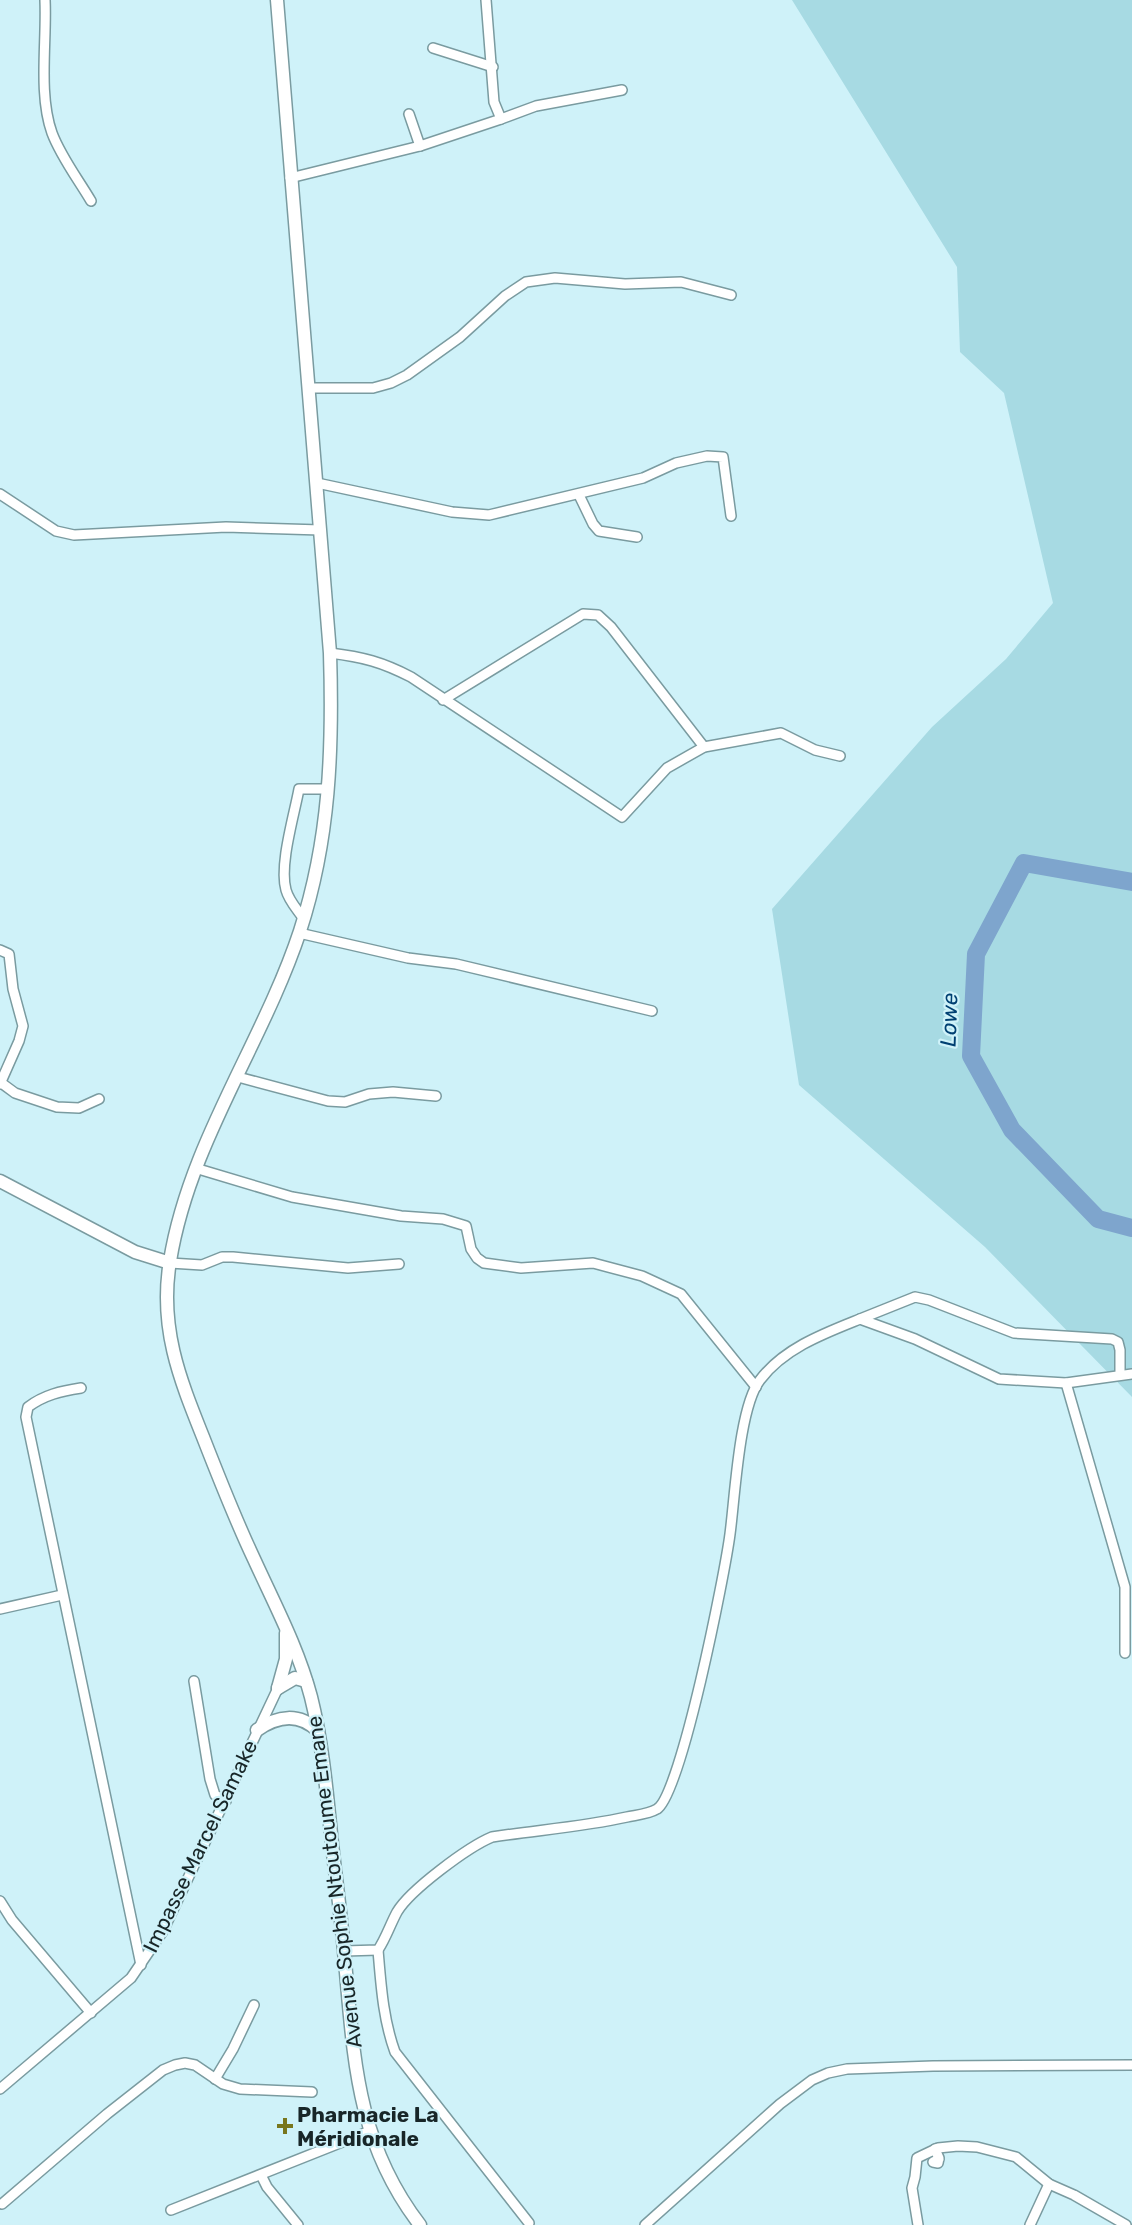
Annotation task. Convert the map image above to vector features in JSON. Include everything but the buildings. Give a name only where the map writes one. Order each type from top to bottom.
[{"type":"street","points":[[45,0],[46,108],[52,133],[92,201]]},
{"type":"street","name":"Avenue Sophie Ntoutoume Emane","points":[[277,0],[330,652],[332,728],[328,789],[318,862],[299,933],[238,1077],[195,1168],[170,1263],[168,1332],[181,1384],[233,1511],[285,1624],[306,1681],[318,1731],[357,2075],[376,2151],[396,2190],[420,2225]]},
{"type":"street","points":[[486,0],[494,102],[501,119]]},
{"type":"street","points":[[433,48],[493,67]]},
{"type":"street","points":[[290,178],[420,146],[536,106],[622,90]]},
{"type":"street","points":[[410,114],[420,146]]},
{"type":"street","points":[[309,388],[373,387],[392,383],[460,337],[505,296],[526,282],[555,278],[624,284],[681,282],[731,295]]},
{"type":"street","points":[[317,483],[452,512],[489,515],[643,478],[676,462],[707,456],[723,458],[731,516]]},
{"type":"street","points":[[0,494],[56,531],[74,535],[226,528],[321,530]]},
{"type":"street","points":[[579,495],[593,524],[599,531],[637,537]]},
{"type":"street","points":[[443,700],[583,615],[598,615],[611,627],[704,747]]},
{"type":"street","points":[[330,652],[385,663],[411,677],[622,817],[667,768],[704,747],[781,734],[815,750],[840,756]]},
{"type":"street","points":[[303,918],[289,897],[285,880],[293,817],[299,789],[328,789]]},
{"type":"street","points":[[299,933],[408,958],[456,964],[652,1011]]},
{"type":"street","points":[[0,950],[9,954],[13,989],[23,1026],[19,1041],[0,1083],[15,1093],[57,1107],[79,1108],[99,1099]]},
{"type":"street","points":[[238,1077],[328,1101],[345,1102],[369,1094],[393,1092],[436,1095]]},
{"type":"street","points":[[195,1168],[292,1197],[401,1216],[443,1219],[466,1226],[471,1249],[477,1258],[490,1265],[521,1268],[593,1263],[642,1276],[681,1294],[756,1387]]},
{"type":"street","points":[[0,1181],[135,1252],[170,1263],[202,1265],[222,1257],[233,1257],[348,1268],[399,1264]]},
{"type":"street","points":[[529,2223],[395,2052],[384,2014],[378,1950],[397,1913],[422,1886],[479,1842],[492,1837],[618,1819],[656,1810],[664,1804],[674,1783],[705,1662],[729,1539],[744,1428],[751,1395],[756,1387],[768,1372],[798,1348],[822,1334],[915,1297],[1014,1333],[1112,1339],[1118,1342],[1120,1350],[1120,1375]]},
{"type":"street","points":[[860,1319],[915,1339],[999,1379],[1066,1383],[1132,1374]]},
{"type":"street","points":[[1066,1383],[1125,1587],[1125,1653]]},
{"type":"street","points":[[81,1388],[65,1390],[38,1399],[28,1407],[26,1417],[141,1965]]},
{"type":"street","points":[[0,1609],[62,1595]]},
{"type":"street","points":[[278,1688],[286,1651],[285,1624]]},
{"type":"street","points":[[278,1688],[295,1678],[306,1681]]},
{"type":"street","points":[[194,1681],[210,1779],[215,1795],[226,1801]]},
{"type":"street","name":"Impasse Marcel Samake","points":[[4,2086],[91,2013],[141,1965],[163,1931],[278,1688]]},
{"type":"street","points":[[257,1730],[268,1723],[286,1717],[304,1721],[318,1731]]},
{"type":"street","points":[[0,1900],[12,1920],[91,2013]]},
{"type":"street","points":[[344,1951],[378,1950]]},
{"type":"street","points":[[215,2079],[230,2055],[254,2005]]},
{"type":"street","points":[[2,2204],[92,2126],[164,2070],[175,2065],[191,2064],[204,2070],[223,2084],[240,2089],[312,2092]]},
{"type":"street","points":[[645,2225],[780,2103],[813,2080],[828,2073],[847,2069],[933,2066],[1132,2065]]},
{"type":"street","points":[[0,2074],[4,2086]]},
{"type":"street","points":[[171,2210],[370,2131]]},
{"type":"street","points":[[918,2225],[912,2187],[917,2158],[935,2149],[965,2146],[1016,2157],[1049,2184],[1074,2194],[1126,2225]]},
{"type":"street","points":[[261,2175],[267,2187],[298,2225]]},
{"type":"street","points":[[1030,2225],[1049,2184]]},
{"type":"shaded area","points":[[792,0],[1132,0],[1132,1397],[985,1247],[799,1085],[772,909],[932,727],[1006,659],[1053,603],[1004,393],[960,352],[957,267]]},
{"type":"waterway","name":"Lowe","points":[[1132,882],[1024,863],[976,954],[971,1056],[1012,1130],[1098,1219],[1132,1228]]},
{"type":"place","name":"Pharmacie La Méridionale","points":[[285,2126]]}]
